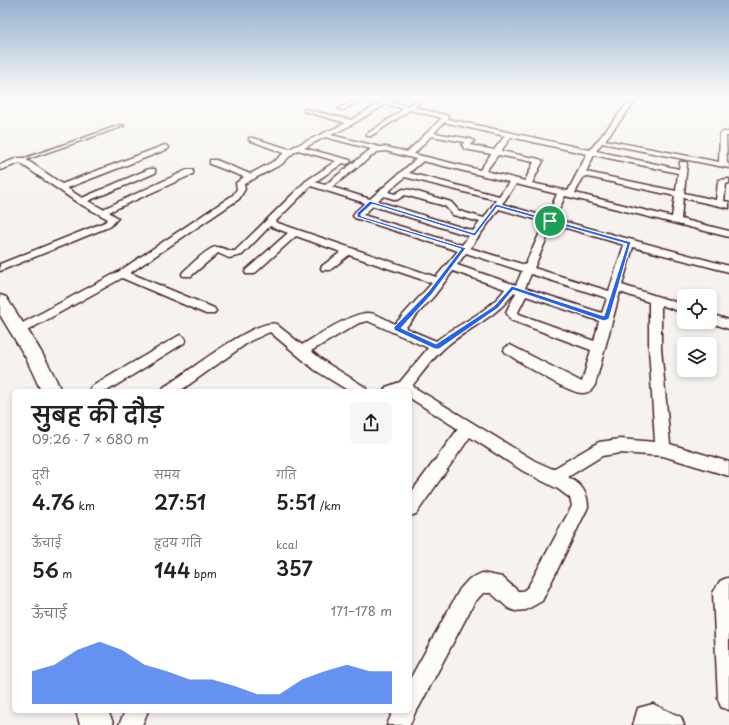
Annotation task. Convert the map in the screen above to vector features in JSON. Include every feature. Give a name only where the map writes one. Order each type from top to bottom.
[{"type":"main road","points":[[0,303],[34,353],[47,378],[50,389]]},
{"type":"main road","points":[[93,713],[97,725]]},
{"type":"street","points":[[19,330],[122,274],[236,198],[241,189],[240,183],[279,162],[293,150],[331,132]]},
{"type":"street","points":[[409,154],[432,132]]},
{"type":"street","points":[[495,132],[682,172]]},
{"type":"street","points":[[598,348],[515,317],[512,312],[518,289],[550,221],[566,194],[581,173],[591,153],[608,132]]},
{"type":"street","points":[[430,134],[469,140],[470,141],[466,145],[468,146],[539,162],[527,184]]},
{"type":"street","points":[[601,141],[726,166],[723,134],[729,134]]},
{"type":"street","points":[[324,135],[378,149]]},
{"type":"street","points":[[482,172],[509,135]]},
{"type":"street","points":[[550,136],[558,140],[553,144]]},
{"type":"street","points":[[251,139],[355,165]]},
{"type":"street","points":[[62,187],[165,147]]},
{"type":"street","points":[[326,188],[374,150],[386,148],[729,234]]},
{"type":"street","points":[[423,157],[371,202],[358,214],[358,216],[528,268],[614,291],[656,299],[677,306]]},
{"type":"street","points":[[676,221],[684,157]]},
{"type":"street","points":[[0,168],[21,160],[81,201],[113,218],[112,221],[0,268]]},
{"type":"street","points":[[187,274],[215,250],[221,250],[229,255],[234,255],[270,223],[309,183],[341,161]]},
{"type":"street","points":[[214,162],[250,177]]},
{"type":"street","points":[[81,201],[152,171]]},
{"type":"street","points":[[103,212],[190,172]]},
{"type":"street","points":[[581,173],[729,205]]},
{"type":"street","points":[[404,174],[498,202],[550,221],[729,269]]},
{"type":"street","points":[[397,328],[439,282],[486,221],[514,181]]},
{"type":"street","points":[[720,203],[722,182],[729,181]]},
{"type":"street","points":[[309,183],[475,235]]},
{"type":"street","points":[[382,193],[397,197],[403,192],[408,192],[448,204],[456,213],[486,221]]},
{"type":"street","points":[[270,223],[439,282]]},
{"type":"street","points":[[250,272],[295,232]]},
{"type":"street","points":[[510,350],[579,388],[584,388],[588,385],[629,243]]},
{"type":"street","points":[[326,268],[348,251]]},
{"type":"street","points":[[450,266],[606,319]]},
{"type":"street","points":[[122,274],[210,311]]},
{"type":"street","points":[[397,389],[437,347],[496,307],[507,295],[518,289]]},
{"type":"street","points":[[656,299],[655,348],[663,449]]},
{"type":"street","points":[[301,351],[362,317],[369,317],[397,328],[437,347]]},
{"type":"street","points":[[717,321],[729,325]]},
{"type":"street","points":[[172,389],[240,341],[261,329],[272,327],[320,366],[357,389]]},
{"type":"street","points":[[99,389],[180,340]]},
{"type":"street","points":[[412,397],[468,428],[529,466],[578,492],[580,499],[580,506],[535,594],[526,600],[515,601],[495,584],[482,582],[476,586],[467,596],[412,697]]},
{"type":"street","points":[[412,505],[468,428]]},
{"type":"street","points":[[554,478],[599,449],[620,446],[663,449],[729,469]]},
{"type":"street","points":[[729,588],[727,588],[724,593],[729,699]]},
{"type":"street","points":[[130,725],[136,713]]},
{"type":"street","points":[[398,725],[404,713]]},
{"type":"street","points":[[644,725],[646,716],[653,715],[673,725]]},
{"type":"lane","points":[[21,160],[105,132]]},
{"type":"route","points":[[371,202],[475,235],[496,205],[550,221],[629,243],[606,319],[512,287],[496,307],[437,347],[397,328],[430,293],[464,248],[362,218],[358,216],[358,214],[371,202]]}]
